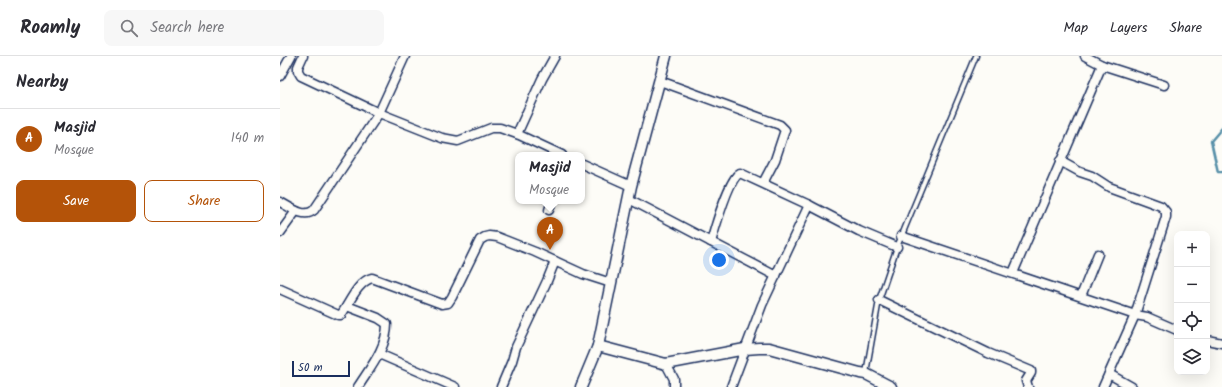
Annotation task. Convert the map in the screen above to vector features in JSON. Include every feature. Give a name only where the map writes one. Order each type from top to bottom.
[{"type":"street","points":[[280,76],[291,56]]},
{"type":"street","points":[[303,56],[298,67],[298,71],[301,76],[379,113],[442,138],[458,141],[495,127],[517,134],[556,152]]},
{"type":"street","points":[[280,202],[305,214],[311,213],[314,210],[379,113],[405,56]]},
{"type":"street","points":[[517,134],[542,78],[555,56]]},
{"type":"street","points":[[581,387],[598,346],[631,186],[666,56]]},
{"type":"street","points":[[1085,56],[1102,65],[1164,85]]},
{"type":"street","points":[[1013,273],[1102,65]]},
{"type":"street","points":[[660,82],[780,125],[784,130],[784,133],[775,160],[763,183]]},
{"type":"street","points":[[1060,161],[1080,172],[1092,176],[1110,187],[1161,206],[1166,212],[1166,217],[1135,315],[1103,387]]},
{"type":"street","points":[[585,165],[631,186]]},
{"type":"street","points":[[711,242],[720,212],[736,175],[740,173],[809,205],[859,232],[898,247]]},
{"type":"street","points":[[629,199],[776,276]]},
{"type":"street","points":[[549,210],[551,204]]},
{"type":"street","points":[[731,387],[762,305],[809,205]]},
{"type":"street","points":[[280,233],[296,211]]},
{"type":"street","points":[[280,289],[338,315],[341,315],[361,284],[372,278],[432,301],[442,304],[448,303],[452,298],[480,240],[489,236],[497,237],[583,274],[611,283]]},
{"type":"street","points":[[902,236],[1135,315],[1147,317],[1174,329]]},
{"type":"street","points":[[1081,296],[1098,254]]},
{"type":"street","points":[[501,387],[516,347],[555,261]]},
{"type":"street","points":[[879,300],[988,353],[1030,371],[1031,373],[1026,381],[1028,387]]},
{"type":"street","points":[[347,306],[378,318],[387,324],[385,340],[379,354],[358,387]]},
{"type":"street","points":[[1210,341],[1222,343]]},
{"type":"street","points":[[598,346],[666,364],[744,350],[769,348],[866,374],[891,387]]},
{"type":"street","points":[[379,354],[455,387]]},
{"type":"street","points":[[666,364],[674,379],[674,387]]},
{"type":"street","points":[[1109,374],[1132,387]]},
{"type":"lane","points":[[866,374],[879,300],[902,236],[976,56]]},
{"type":"waterway","points":[[1222,128],[1211,141],[1218,172],[1222,172]]},
{"type":"place","name":"Masjid","points":[[550,250]]}]
